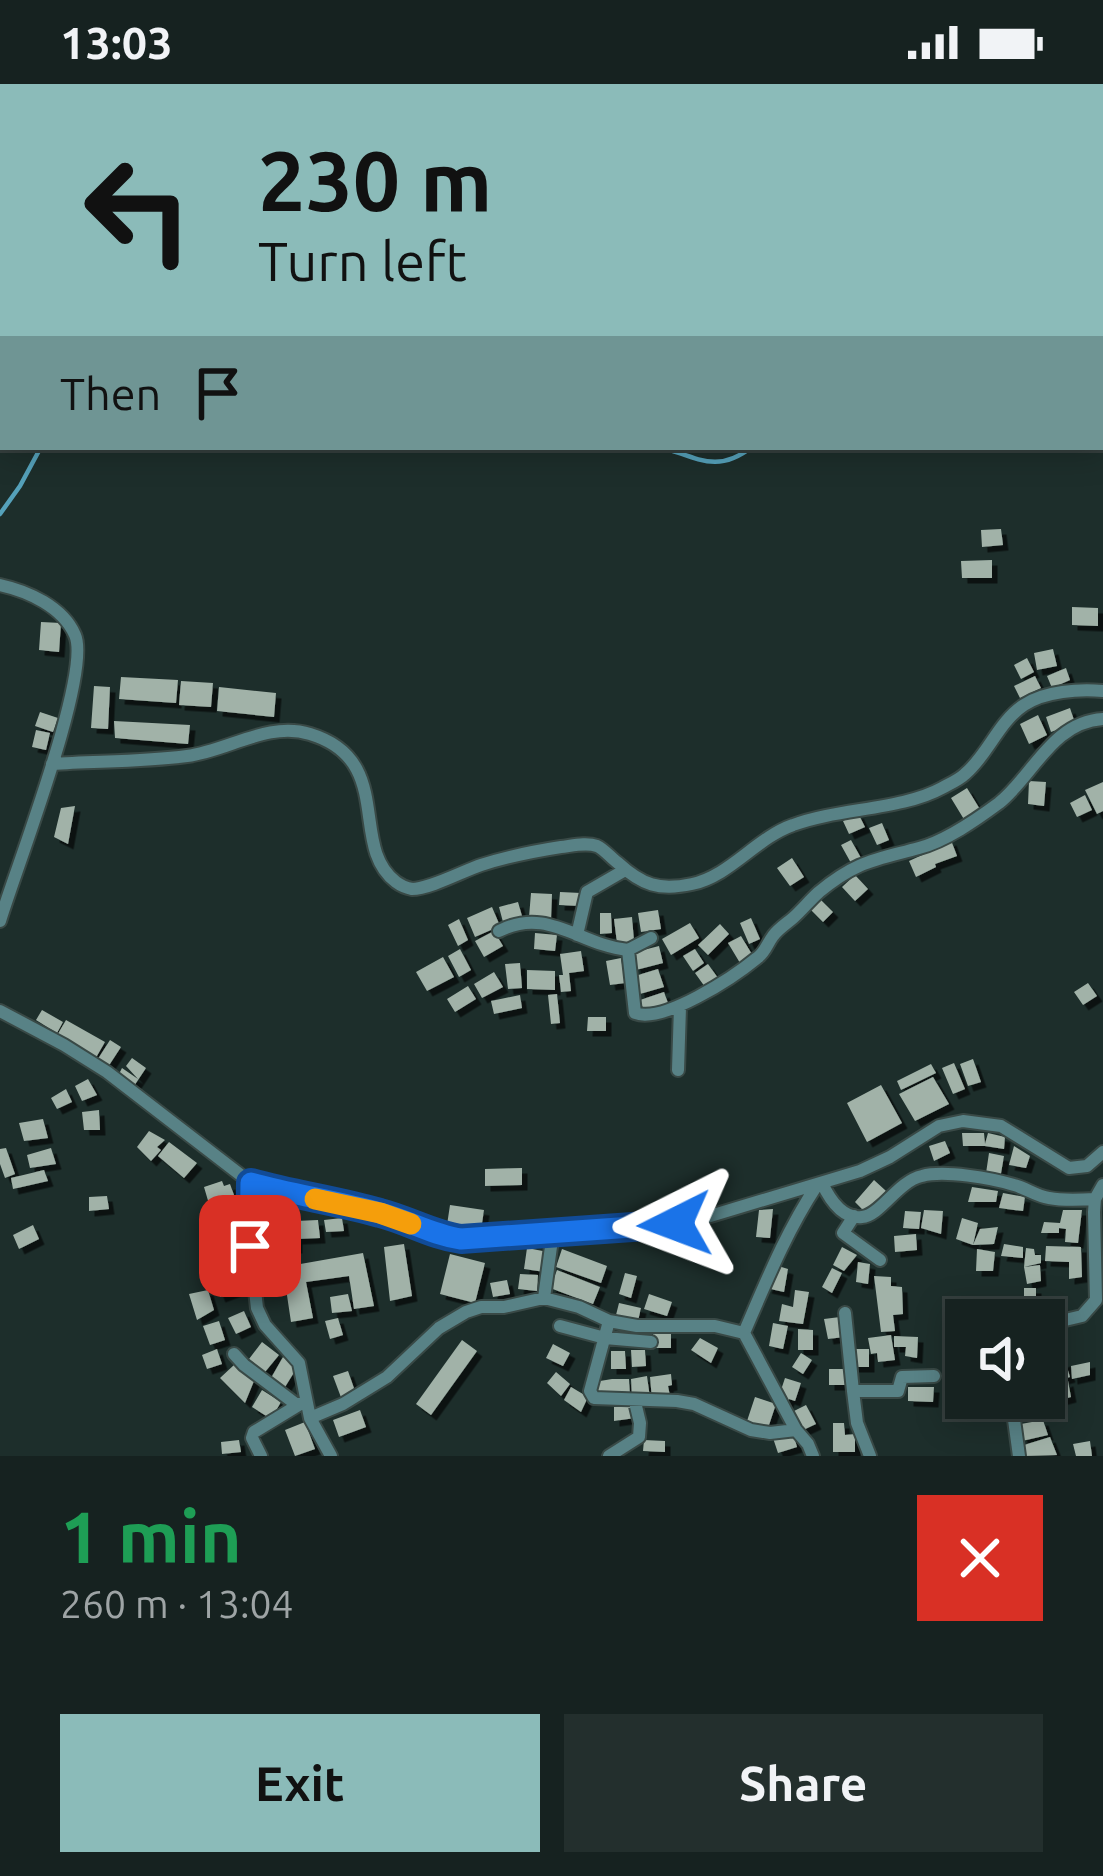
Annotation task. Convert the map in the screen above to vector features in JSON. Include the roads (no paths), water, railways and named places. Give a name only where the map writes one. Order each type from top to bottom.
[{"type":"street","points":[[0,585],[37,599],[62,616],[78,644],[76,678],[52,764],[0,921]]},
{"type":"street","points":[[52,764],[189,756],[291,729],[332,743],[352,761],[362,779],[377,854],[390,876],[404,886],[418,888],[486,863],[580,845],[599,847],[638,881],[673,886],[704,880],[793,825],[936,792],[965,774],[1007,721],[1028,703],[1084,690],[1103,691]]},
{"type":"street","points":[[628,950],[635,1013],[643,1017],[680,1007],[761,956],[774,934],[852,868],[930,844],[975,820],[1002,800],[1056,740],[1082,724],[1103,719]]},
{"type":"street","points":[[577,935],[587,892],[625,871]]},
{"type":"street","points":[[499,931],[528,921],[541,922],[607,948],[628,950],[650,938]]},
{"type":"street","points":[[679,1070],[680,1007]]},
{"type":"street","points":[[0,1011],[107,1072],[251,1183],[380,1213],[446,1237],[687,1223],[860,1171],[939,1126],[963,1120],[1000,1126],[1069,1168],[1087,1166],[1103,1152]]},
{"type":"street","points":[[820,1184],[832,1202],[854,1216],[868,1216],[903,1184],[923,1175],[1001,1182],[1046,1198],[1095,1199]]},
{"type":"street","points":[[251,1183],[250,1246],[257,1308],[265,1325],[299,1363],[304,1378],[301,1403]]},
{"type":"street","points":[[744,1334],[775,1257],[796,1216],[820,1184]]},
{"type":"street","points":[[1065,1320],[1082,1316],[1100,1300],[1095,1199],[1103,1185]]},
{"type":"street","points":[[854,1216],[843,1233],[880,1260]]},
{"type":"street","points":[[544,1298],[553,1232]]},
{"type":"street","points":[[310,1418],[376,1385],[439,1328],[466,1312],[544,1298],[638,1327],[715,1326],[744,1334],[813,1456]]},
{"type":"street","points":[[845,1313],[857,1423],[869,1456]]},
{"type":"street","points":[[610,1321],[591,1396],[595,1399],[677,1401],[751,1430],[796,1430]]},
{"type":"street","points":[[560,1326],[605,1338],[651,1342]]},
{"type":"street","points":[[234,1354],[301,1403],[331,1456]]},
{"type":"street","points":[[853,1391],[897,1391],[901,1377],[934,1376]]},
{"type":"street","points":[[609,1456],[639,1437],[635,1402]]},
{"type":"street","points":[[261,1456],[254,1432],[301,1403]]},
{"type":"street","points":[[1015,1419],[1019,1456]]},
{"type":"waterway","points":[[0,514],[39,450]]},
{"type":"waterway","points":[[670,450],[718,462],[748,450]]}]
